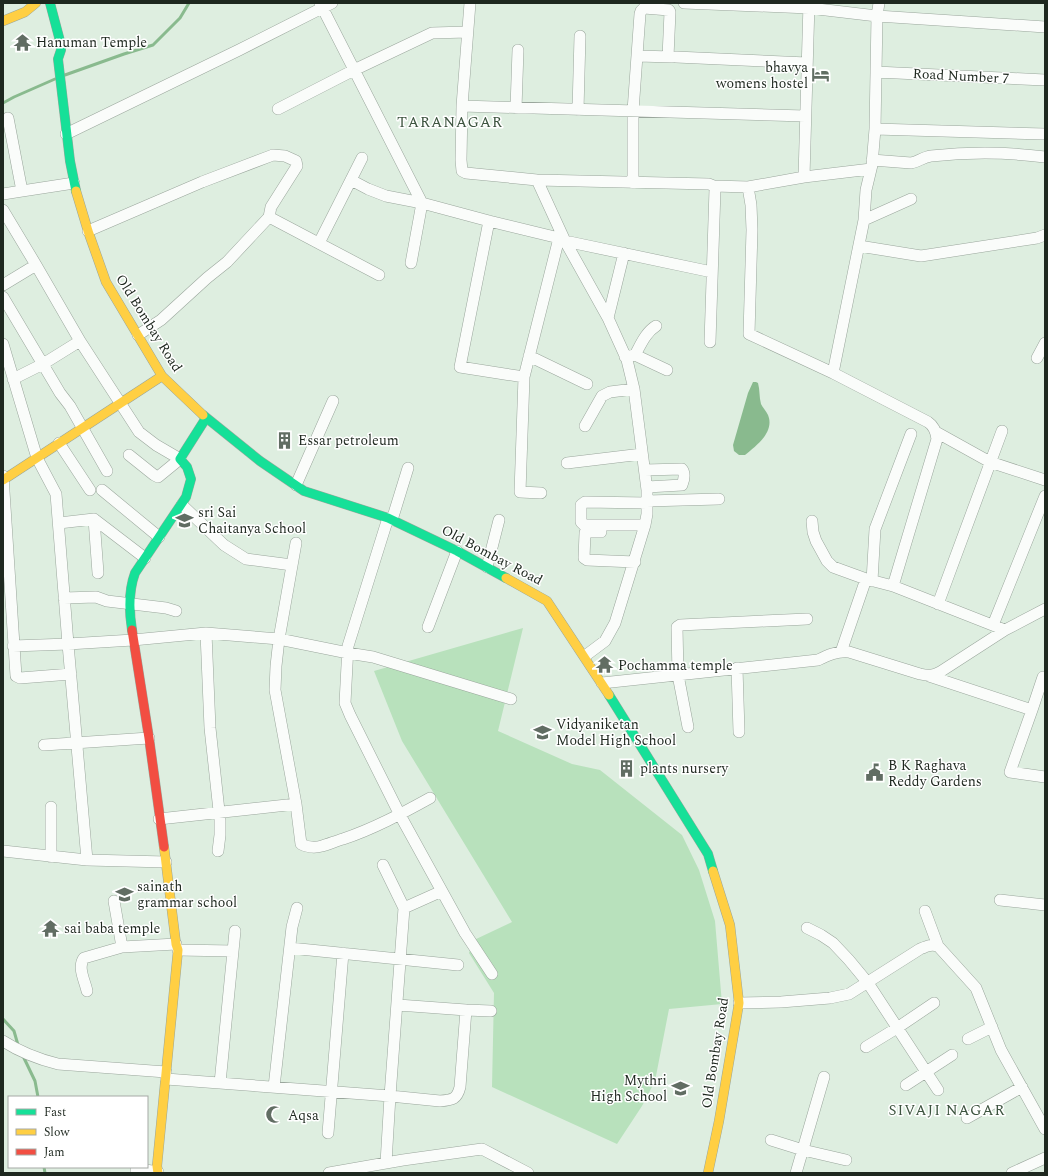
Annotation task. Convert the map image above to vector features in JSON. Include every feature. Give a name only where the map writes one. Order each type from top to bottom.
[{"type":"main road","points":[[50,3],[60,41],[61,50],[58,59]]},
{"type":"main road","points":[[3,20],[24,13],[39,5]]},
{"type":"main road","points":[[47,28],[53,52],[58,59]]},
{"type":"main road","name":"Old Bombay Road","points":[[58,59],[70,161],[74,183],[88,232],[106,282],[162,376],[206,418],[260,461],[304,491],[390,519],[457,550],[547,601],[585,656],[708,854],[730,925],[739,1003],[719,1121],[708,1173]]},
{"type":"main road","points":[[3,478],[59,444],[162,376]]},
{"type":"main road","points":[[158,1173],[156,1166],[166,1075],[177,947],[149,738],[128,610],[132,581],[135,573],[186,497],[191,478],[187,467],[180,459],[206,418]]},
{"type":"street","points":[[470,3],[462,106],[461,160],[462,171],[466,173],[537,180],[709,184],[714,186],[748,187],[872,164],[910,163],[929,157],[989,153],[1024,154],[1045,157]]},
{"type":"street","points":[[833,373],[864,220],[866,190],[872,164],[875,128],[877,16],[879,3]]},
{"type":"street","points":[[684,4],[809,5],[877,16],[1045,27]]},
{"type":"street","points":[[66,134],[239,50],[325,5],[354,70],[422,203],[411,264]]},
{"type":"street","points":[[804,177],[809,5]]},
{"type":"street","points":[[633,183],[633,111],[640,14],[642,10],[647,8],[667,9],[670,12],[672,57]]},
{"type":"street","points":[[278,109],[354,70],[432,33],[467,32]]},
{"type":"street","points":[[578,110],[580,36]]},
{"type":"street","points":[[516,108],[518,50]]},
{"type":"street","points":[[638,56],[807,63]]},
{"type":"street","name":"Road Number 7","points":[[876,72],[1045,80]]},
{"type":"street","points":[[462,106],[805,116]]},
{"type":"street","points":[[8,118],[22,191]]},
{"type":"street","points":[[875,128],[1045,134]]},
{"type":"street","points":[[88,232],[202,182],[273,155],[285,156],[296,161],[297,166],[271,207],[269,217],[227,262],[161,320],[138,335]]},
{"type":"street","points":[[319,243],[362,158]]},
{"type":"street","points":[[351,180],[386,196],[422,203],[562,239],[712,272]]},
{"type":"street","points":[[537,180],[562,239],[630,356],[647,487],[644,528],[635,562],[615,623],[605,641],[585,656]]},
{"type":"street","points":[[3,194],[74,183]]},
{"type":"street","points":[[710,342],[714,186]]},
{"type":"street","points":[[748,187],[751,205],[752,230],[749,334],[833,373],[928,422],[932,425],[936,432],[937,440],[893,586]]},
{"type":"street","points":[[864,220],[911,200]]},
{"type":"street","points":[[3,210],[80,341],[139,432],[156,445],[180,459],[158,476],[154,475],[129,455]]},
{"type":"street","points":[[269,217],[379,275]]},
{"type":"street","points":[[489,221],[460,367],[524,377]]},
{"type":"street","points":[[859,246],[921,256],[1037,238],[1045,235]]},
{"type":"street","points":[[541,493],[520,492],[524,377],[562,239]]},
{"type":"street","points":[[608,318],[624,253]]},
{"type":"street","points":[[3,285],[36,265]]},
{"type":"street","points":[[3,297],[60,393],[70,406],[107,471]]},
{"type":"street","points":[[630,356],[646,335],[656,326]]},
{"type":"street","points":[[13,379],[43,364],[80,341]]},
{"type":"street","points":[[1037,358],[1045,343]]},
{"type":"street","points":[[3,344],[6,364],[13,379],[37,458],[56,494],[87,860]]},
{"type":"street","points":[[529,356],[587,384]]},
{"type":"street","points":[[630,356],[667,370]]},
{"type":"street","points":[[585,426],[602,396],[610,392],[634,389]]},
{"type":"street","points":[[296,485],[333,401]]},
{"type":"street","points":[[938,604],[1002,431]]},
{"type":"street","points":[[936,432],[990,462],[1045,480]]},
{"type":"street","points":[[841,652],[869,580],[875,529],[911,434]]},
{"type":"street","points":[[59,444],[90,490]]},
{"type":"street","points":[[567,463],[642,454]]},
{"type":"street","points":[[408,468],[348,646],[345,703],[400,815],[465,933],[492,974]]},
{"type":"street","points":[[645,470],[682,469],[683,471],[684,481],[682,485],[647,487]]},
{"type":"street","points":[[3,478],[16,677],[71,674]]},
{"type":"street","points":[[102,490],[159,536]]},
{"type":"street","points":[[993,625],[1045,496]]},
{"type":"street","points":[[644,528],[584,525],[581,522],[581,505],[585,502],[647,502],[719,499]]},
{"type":"street","points":[[182,505],[224,545],[246,559],[292,565]]},
{"type":"street","points":[[59,523],[94,518],[145,558]]},
{"type":"street","points":[[94,518],[98,573]]},
{"type":"street","points":[[486,567],[499,520]]},
{"type":"street","points":[[812,521],[816,542],[829,565],[869,580],[893,586],[1005,630]]},
{"type":"street","points":[[635,562],[586,560],[584,558],[585,533],[644,528]]},
{"type":"street","points":[[296,543],[279,639],[275,690],[296,804],[301,844],[311,847],[321,846],[357,834],[400,815],[430,798]]},
{"type":"street","points":[[428,627],[457,550]]},
{"type":"street","points":[[64,598],[96,597],[106,601],[166,608],[176,611]]},
{"type":"street","points":[[929,676],[940,672],[1005,630],[1043,612]]},
{"type":"street","points":[[688,727],[678,674],[677,631],[680,625],[807,619]]},
{"type":"street","points":[[13,646],[133,640],[206,633],[279,639],[373,657],[511,699]]},
{"type":"street","points":[[206,633],[210,728],[218,813],[220,820],[218,851]]},
{"type":"street","points":[[602,683],[818,660],[836,652],[849,652],[929,676],[1032,710]]},
{"type":"street","points":[[737,668],[740,732]]},
{"type":"street","points":[[1045,678],[1043,677],[1010,772],[1045,777]]},
{"type":"street","points":[[44,745],[149,738]]},
{"type":"street","points":[[159,819],[296,804]]},
{"type":"street","points":[[51,807],[51,857]]},
{"type":"street","points":[[7,852],[87,860],[166,862]]},
{"type":"street","points":[[383,865],[404,908],[386,1163]]},
{"type":"street","points":[[404,908],[442,891]]},
{"type":"street","points":[[1000,900],[1045,905]]},
{"type":"street","points":[[114,901],[122,947]]},
{"type":"street","points":[[274,1087],[292,927],[297,908]]},
{"type":"street","points":[[925,911],[938,946],[976,988],[1001,1050],[1045,1129]]},
{"type":"street","points":[[807,928],[822,935],[833,943],[868,983],[938,1090]]},
{"type":"street","points":[[220,1083],[235,931]]},
{"type":"street","points":[[739,1003],[781,1002],[849,994],[927,945],[938,946]]},
{"type":"street","points":[[87,991],[81,967],[84,958],[122,947],[177,947],[233,951]]},
{"type":"street","points":[[290,948],[458,965]]},
{"type":"street","points":[[328,1133],[343,953]]},
{"type":"street","points":[[866,1047],[934,1003]]},
{"type":"street","points":[[398,1004],[492,1011]]},
{"type":"street","points":[[3,1040],[26,1054],[58,1064],[166,1075],[220,1083],[440,1101],[455,1098],[460,1087],[466,1010]]},
{"type":"street","points":[[968,1039],[992,1027]]},
{"type":"street","points":[[906,1085],[952,1055]]},
{"type":"street","points":[[796,1173],[824,1077]]},
{"type":"street","points":[[967,1118],[1022,1087]]},
{"type":"street","points":[[771,1140],[803,1150],[846,1160]]},
{"type":"street","points":[[329,1173],[482,1148],[528,1173]]},
{"type":"street","points":[[1012,1173],[1035,1168],[1045,1158]]},
{"type":"street","points":[[136,1173],[136,1170],[139,1169],[158,1173]]},
{"type":"shaded area","points":[[753,382],[758,383],[761,404],[768,415],[769,427],[767,433],[754,447],[745,455],[739,455],[734,451],[733,445],[748,393]]},
{"type":"shaded area","points":[[523,628],[498,731],[572,764],[600,770],[682,835],[699,870],[715,921],[722,1004],[669,1009],[655,1081],[642,1106],[617,1144],[492,1087],[494,993],[469,953],[474,940],[512,922],[402,741],[374,671]]},
{"type":"waterway","points":[[65,75],[153,45],[180,18],[189,3]]},
{"type":"waterway","points":[[3,103],[55,79]]},
{"type":"waterway","points":[[3,1019],[14,1031],[18,1045]]},
{"type":"waterway","points":[[23,1056],[35,1081],[38,1096]]},
{"type":"waterway","points":[[44,1168],[45,1173]]},
{"type":"traffic: fast","points":[[50,3],[60,41],[61,50],[58,59],[70,161],[76,191]]},
{"type":"traffic: fast","points":[[203,415],[260,461],[304,491],[388,518],[457,551],[506,578]]},
{"type":"traffic: fast","points":[[132,630],[130,602],[131,587],[135,573],[186,497],[191,479],[187,467],[180,459],[206,418]]},
{"type":"traffic: fast","points":[[609,695],[708,854],[713,871]]},
{"type":"traffic: slow","points":[[3,21],[25,12],[36,3]]},
{"type":"traffic: slow","points":[[76,191],[106,282],[162,376],[203,415]]},
{"type":"traffic: slow","points":[[3,480],[162,376]]},
{"type":"traffic: slow","points":[[506,578],[547,601],[609,695]]},
{"type":"traffic: slow","points":[[158,1173],[157,1166],[178,950],[164,847]]},
{"type":"traffic: slow","points":[[708,1173],[719,1121],[739,1003],[730,925],[713,871]]},
{"type":"traffic: jam","points":[[132,630],[164,847]]},
{"type":"place","name":"Hanuman Temple","points":[[23,42]]},
{"type":"place","name":"bhavya womens hostel","points":[[821,75]]},
{"type":"place","name":"Essar petroleum","points":[[285,440]]},
{"type":"place","name":"sri Sai Chaitanya School","points":[[185,520]]},
{"type":"place","name":"Pochamma temple","points":[[605,665]]},
{"type":"place","name":"Vidyaniketan Model High School","points":[[543,732]]},
{"type":"place","name":"plants nursery","points":[[627,768]]},
{"type":"place","name":"B K Raghava Reddy Gardens","points":[[875,773]]},
{"type":"place","name":"sainath grammar school","points":[[124,894]]},
{"type":"place","name":"sai baba temple","points":[[51,928]]},
{"type":"place","name":"Mythri High School","points":[[680,1088]]},
{"type":"place","name":"Aqsa","points":[[275,1115]]},
{"type":"district","name":"TARANAGAR","points":[[450,122]]},
{"type":"district","name":"SIVAJI NAGAR","points":[[947,1110]]}]
